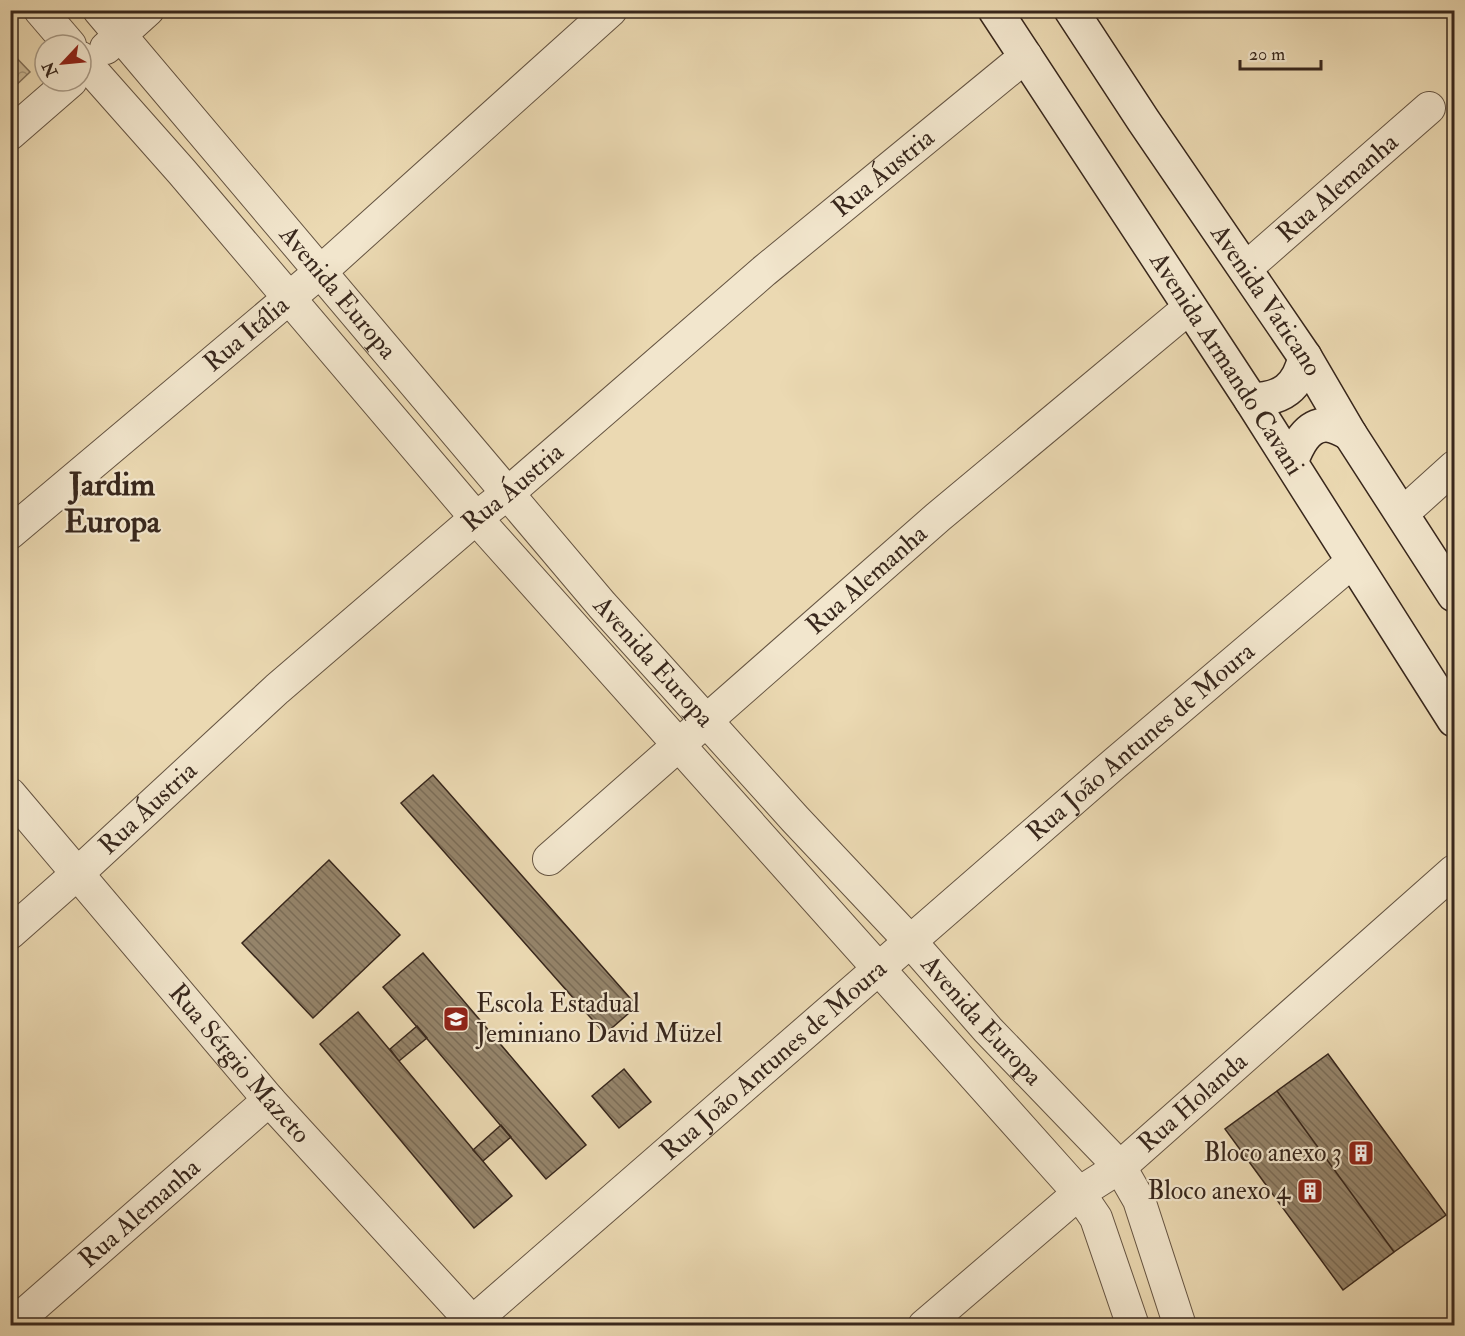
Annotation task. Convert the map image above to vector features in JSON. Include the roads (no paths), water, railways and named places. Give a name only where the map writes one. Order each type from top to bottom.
[{"type":"main road","name":"Avenida Armando Cavani","points":[[995,10],[1251,400],[1455,720]]},
{"type":"main road","name":"Avenida Vaticano","points":[[1071,10],[1143,120],[1305,357],[1350,434],[1455,595]]},
{"type":"main road","points":[[1251,400],[1264,400],[1286,391],[1299,376],[1305,357]]},
{"type":"main road","points":[[1291,462],[1296,447],[1303,437],[1318,427],[1326,425],[1350,434]]},
{"type":"street","name":"Avenida Europa","points":[[40,10],[56,33]]},
{"type":"street","name":"Avenida Europa","points":[[99,10],[602,605],[988,1030],[1120,1167],[1139,1200],[1180,1326]]},
{"type":"street","points":[[93,54],[120,35],[148,10]]},
{"type":"street","name":"Rua Itália","points":[[10,533],[320,272],[611,10]]},
{"type":"street","name":"Rua Áustria","points":[[10,933],[277,689],[507,494],[764,271],[1026,56]]},
{"type":"street","name":"Avenida Europa","points":[[93,80],[182,172],[476,518],[1079,1193],[1096,1218],[1132,1326]]},
{"type":"street","points":[[10,134],[50,93]]},
{"type":"street","name":"Rua Alemanha","points":[[1245,269],[1430,108]]},
{"type":"street","name":"Rua Alemanha","points":[[549,859],[938,517],[1190,307]]},
{"type":"street","points":[[1402,514],[1455,467]]},
{"type":"street","name":"Rua João Antunes de Moura","points":[[472,1324],[1105,772],[1353,561]]},
{"type":"street","name":"Rua Sérgio Mazeto","points":[[10,794],[269,1100],[472,1324]]},
{"type":"street","name":"Rua Holanda","points":[[924,1326],[1079,1193],[1120,1167],[1455,871]]},
{"type":"street","name":"Rua Alemanha","points":[[10,1326],[269,1100]]},
{"type":"place","name":"Escola Estadual Jeminiano David Müzel","points":[[456,1019]]},
{"type":"place","name":"Bloco anexo 3","points":[[1361,1153]]},
{"type":"place","name":"Bloco anexo 4","points":[[1310,1191]]},
{"type":"district","name":"Jardim Europa","points":[[112,504]]}]
